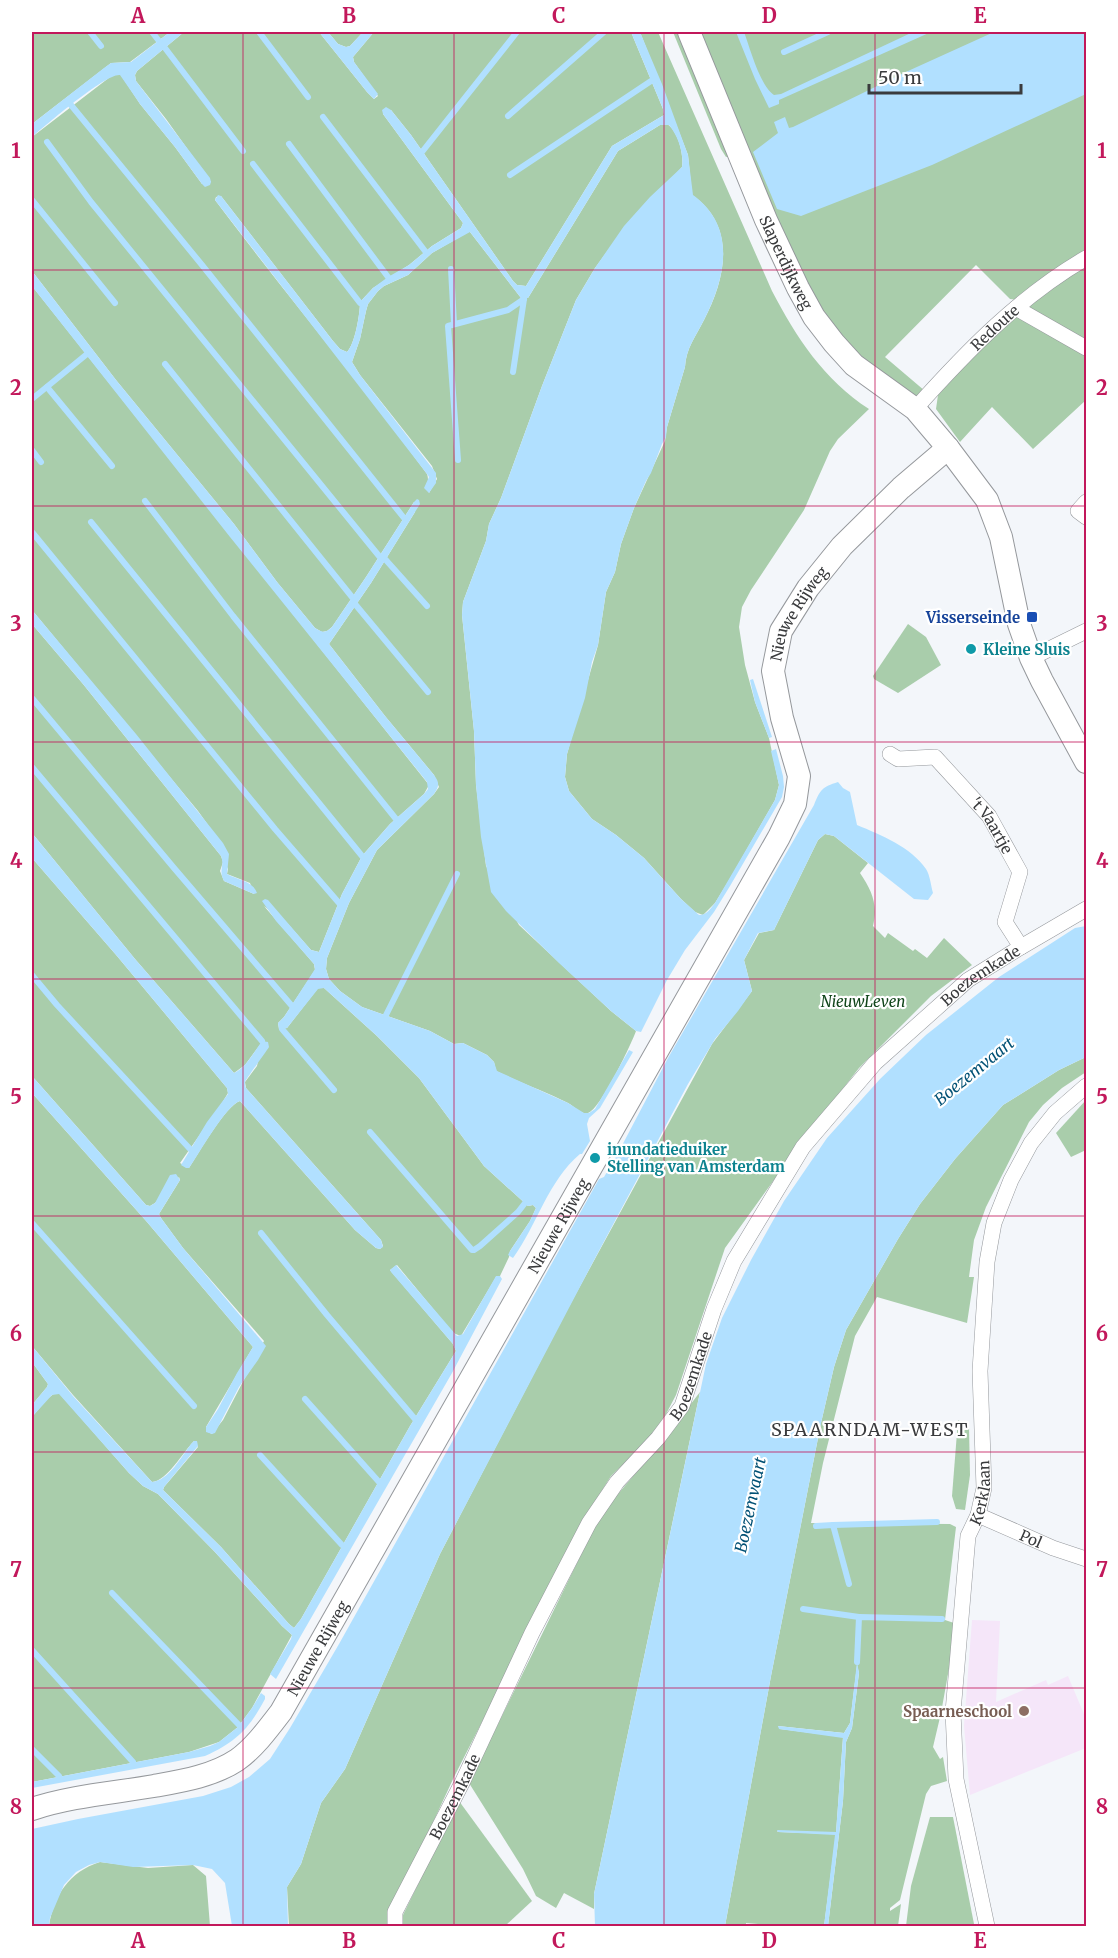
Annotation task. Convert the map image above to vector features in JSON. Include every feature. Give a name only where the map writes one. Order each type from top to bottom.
[{"type":"street","name":"Slaperdijkweg","points":[[689,32],[766,220],[807,306],[834,343],[854,365],[915,409],[948,448]]},
{"type":"street","name":"Redoute","points":[[915,409],[987,333],[1053,278],[1086,258]]},
{"type":"street","points":[[1016,308],[1086,348]]},
{"type":"street","points":[[948,448],[994,513],[1019,624],[1031,658],[1086,762]]},
{"type":"street","name":"Nieuwe Rijweg","points":[[32,1809],[85,1797],[189,1780],[218,1770],[237,1760],[281,1712],[755,879],[795,804],[799,776],[782,718],[773,671],[781,631],[808,588],[842,546],[901,488],[948,448]]},
{"type":"street","points":[[1086,502],[1078,512],[1086,517]]},
{"type":"street","points":[[1031,658],[1086,631]]},
{"type":"street","name":"'t Vaartje","points":[[890,754],[898,759],[935,757],[989,816],[1020,872],[1005,922],[1021,946]]},
{"type":"street","name":"Boezemkade","points":[[395,1926],[396,1912],[462,1783],[531,1633],[578,1543],[617,1482],[658,1438],[682,1406],[714,1309],[734,1262],[803,1147],[875,1063],[968,980],[1021,946],[1086,909]]},
{"type":"street","name":"Kerklaan","points":[[987,1926],[956,1779],[953,1712],[968,1536],[978,1515],[984,1488],[980,1371],[987,1262],[994,1223],[1011,1180],[1030,1143],[1055,1113],[1086,1086]]},
{"type":"street","name":"Pol","points":[[978,1515],[1053,1548],[1086,1559]]},
{"type":"shaded area","name":"Spaarneschool","points":[[972,1620],[1000,1621],[996,1702],[1046,1680],[1048,1685],[1068,1676],[1086,1719],[1086,1748],[970,1795],[964,1726]]},
{"type":"green space","points":[[32,32],[170,32],[130,62],[111,63],[32,124]]},
{"type":"green space","points":[[184,32],[319,32],[374,99],[378,96],[354,62],[353,57],[374,32],[631,32],[664,115],[612,146],[526,286],[517,285],[513,281],[391,110],[383,114],[463,223],[461,228],[373,288],[360,302],[355,336],[347,352],[340,349],[333,341],[221,196],[216,197],[215,200],[427,474],[429,493],[437,479],[432,466],[352,362],[368,304],[384,286],[408,275],[432,253],[468,232],[521,298],[528,298],[618,151],[660,125],[667,124],[679,143],[682,167],[617,238],[595,268],[576,300],[489,524],[486,541],[463,602],[462,615],[474,731],[476,785],[486,866],[519,925],[611,1011],[636,1031],[600,1101],[588,1113],[583,1113],[568,1103],[496,1071],[494,1062],[487,1055],[463,1043],[454,1044],[430,1031],[362,1007],[340,991],[329,979],[326,969],[327,958],[349,903],[377,850],[439,787],[434,775],[329,644],[371,583],[415,512],[414,502],[332,627],[322,632],[315,628],[234,524],[116,380],[32,271],[32,137],[116,74],[121,75],[140,104],[202,184],[211,182],[136,81],[137,71]]},
{"type":"green space","points":[[328,32],[363,32],[350,46],[346,47],[338,44]]},
{"type":"green space","points":[[640,32],[658,32],[772,291],[791,325],[801,341],[838,385],[869,409],[838,439],[830,451],[804,510],[742,607],[739,627],[745,665],[755,702],[769,738],[779,785],[775,800],[731,877],[715,903],[703,915],[695,912],[681,899],[644,858],[592,819],[569,791],[565,777],[567,754],[598,645],[606,592],[615,572],[621,544],[634,508],[665,441],[687,354],[712,304],[722,270],[721,237],[716,222],[706,208],[692,195],[688,155]]},
{"type":"green space","points":[[673,32],[680,32],[730,156],[726,157],[721,149]]},
{"type":"green space","points":[[698,32],[1086,32],[1086,253],[1018,300],[1010,299],[976,265],[885,357],[925,391],[914,397],[853,351],[821,309],[790,252]]},
{"type":"green space","points":[[1086,264],[1086,400],[1033,449],[992,407],[960,442],[936,409],[938,395],[964,366],[1036,298]]},
{"type":"green space","points":[[32,286],[429,785],[424,794],[390,824],[362,856],[342,894],[319,952],[311,950],[288,924],[264,906],[314,964],[315,970],[278,1023],[279,1029],[287,1028],[318,988],[324,988],[419,1078],[484,1166],[528,1206],[533,1205],[536,1208],[510,1251],[500,1276],[496,1277],[461,1336],[453,1333],[397,1265],[390,1270],[453,1344],[456,1351],[410,1426],[294,1628],[221,1547],[163,1490],[198,1447],[194,1441],[163,1477],[152,1482],[32,1346],[32,1093],[147,1222],[253,1347],[206,1427],[206,1431],[212,1434],[223,1420],[264,1341],[183,1248],[161,1218],[159,1214],[180,1180],[179,1177],[155,1203],[150,1206],[146,1205],[32,1076],[32,858],[227,1088],[228,1093],[222,1103],[180,1163],[189,1168],[220,1120],[234,1104],[240,1101],[355,1230],[376,1248],[380,1249],[383,1246],[381,1240],[246,1088],[245,1082],[257,1066],[262,1042],[245,1065],[234,1073],[135,959],[32,833],[32,624],[221,856],[223,862],[220,871],[224,881],[254,894],[250,883],[227,874],[228,869],[208,825],[198,811],[32,610]]},
{"type":"green space","points":[[908,624],[926,637],[941,665],[898,693],[874,679],[873,676]]},
{"type":"green space","name":"NieuwLeven","points":[[825,834],[834,836],[868,863],[860,873],[873,898],[875,911],[873,926],[885,938],[888,933],[927,958],[944,938],[972,965],[931,996],[859,1068],[802,1141],[725,1248],[676,1395],[656,1433],[611,1476],[589,1511],[454,1777],[390,1915],[389,1926],[289,1926],[287,1887],[301,1864],[321,1803],[345,1769],[440,1554],[566,1312],[712,1044],[752,991],[744,960],[759,933],[774,930],[818,840]]},
{"type":"green space","points":[[1086,1057],[1086,1072],[1062,1088],[1029,1122],[986,1207],[974,1240],[969,1277],[974,1277],[967,1323],[877,1297],[855,1336],[823,1463],[811,1523],[950,1524],[956,1527],[945,1620],[957,1624],[933,1747],[940,1759],[943,1757],[947,1781],[931,1786],[926,1794],[900,1900],[890,1908],[890,1911],[901,1904],[898,1926],[828,1926],[843,1801],[846,1742],[852,1728],[859,1673],[857,1665],[850,1723],[844,1733],[778,1726],[780,1729],[843,1737],[836,1833],[777,1831],[836,1834],[824,1926],[746,1923],[746,1925],[755,1926],[725,1926],[821,1423],[834,1367],[846,1330],[920,1204],[955,1159],[1003,1105],[1059,1070]]},
{"type":"green space","points":[[1086,1100],[1086,1150],[1071,1157],[1056,1133]]},
{"type":"green space","points":[[32,1362],[48,1384],[32,1405]]},
{"type":"green space","points":[[700,1392],[594,1894],[594,1909],[564,1893],[556,1908],[536,1896],[523,1869],[469,1783],[601,1514],[657,1448]]},
{"type":"green space","points":[[55,1393],[59,1393],[129,1473],[143,1486],[158,1494],[292,1635],[252,1708],[238,1727],[219,1742],[189,1752],[32,1782],[32,1417]]},
{"type":"green space","points":[[958,1420],[969,1427],[970,1475],[965,1510],[956,1509],[952,1496]]},
{"type":"green space","points":[[459,1801],[532,1901],[505,1926],[401,1926],[402,1917]]},
{"type":"green space","points":[[930,1817],[953,1817],[974,1924],[969,1926],[906,1926],[911,1886]]},
{"type":"green space","points":[[100,1862],[148,1868],[193,1865],[206,1876],[210,1926],[49,1926],[55,1904],[65,1886],[80,1872]]},
{"type":"water","points":[[170,32],[184,32],[137,71],[136,81],[210,178],[210,185],[205,187],[202,184],[120,75],[102,82],[32,137],[32,124],[104,68],[111,63],[131,62]]},
{"type":"water","points":[[319,32],[328,32],[338,44],[346,47],[350,46],[363,32],[374,32],[353,57],[354,62],[378,94],[374,99],[367,92]]},
{"type":"water","points":[[631,32],[640,32],[662,84],[688,155],[693,195],[707,208],[722,237],[722,270],[712,304],[689,348],[666,437],[634,508],[621,544],[615,572],[606,592],[598,645],[585,698],[567,754],[565,777],[569,791],[592,819],[644,858],[681,899],[699,915],[706,913],[715,903],[775,800],[779,785],[771,751],[776,749],[784,787],[782,797],[730,886],[667,980],[641,1032],[636,1031],[611,1011],[559,963],[506,911],[491,892],[481,837],[474,731],[462,615],[463,602],[486,541],[489,524],[576,300],[624,226],[682,167],[680,145],[675,134],[669,125],[660,125],[618,151],[528,298],[521,298],[470,232],[432,253],[408,275],[384,286],[368,304],[352,362],[436,473],[436,483],[429,493],[424,488],[429,477],[427,474],[215,200],[218,195],[221,196],[333,341],[340,349],[347,352],[355,336],[360,302],[373,288],[461,228],[463,223],[383,114],[382,110],[386,107],[411,135],[513,281],[517,285],[526,286],[612,146],[664,115]]},
{"type":"water","points":[[736,32],[744,32],[764,84],[774,95],[781,94],[913,32],[931,32],[779,100],[779,104],[769,108]]},
{"type":"water","points":[[994,32],[1086,32],[1086,94],[932,165],[801,216],[777,209],[753,152],[778,133],[774,122],[785,117],[789,128],[793,127]]},
{"type":"water","points":[[32,271],[116,380],[234,524],[277,582],[320,631],[324,632],[332,627],[414,502],[419,500],[420,504],[371,583],[329,644],[434,775],[438,787],[434,794],[377,850],[349,903],[327,958],[326,969],[329,979],[340,991],[362,1007],[430,1031],[454,1044],[463,1043],[487,1055],[494,1062],[497,1071],[568,1103],[584,1113],[595,1109],[629,1050],[633,1052],[600,1108],[589,1118],[587,1124],[590,1141],[582,1154],[559,1177],[513,1258],[508,1255],[536,1208],[533,1205],[528,1206],[484,1166],[419,1078],[377,1036],[324,988],[318,989],[287,1028],[279,1029],[278,1023],[315,969],[314,964],[276,921],[262,901],[268,900],[311,950],[319,952],[342,894],[362,856],[390,824],[424,794],[428,789],[427,782],[35,290],[32,286]]},
{"type":"water","points":[[32,610],[136,734],[223,843],[229,854],[227,874],[249,883],[257,893],[254,894],[224,881],[221,856],[32,624]]},
{"type":"water","points":[[753,679],[772,737],[769,738],[755,702],[750,680]]},
{"type":"water","points":[[838,782],[850,792],[857,825],[895,842],[920,861],[927,871],[933,893],[928,900],[914,899],[834,836],[825,834],[818,840],[774,930],[758,933],[744,960],[752,991],[715,1039],[688,1084],[592,1264],[440,1554],[345,1769],[321,1803],[301,1864],[287,1887],[288,1926],[232,1926],[225,1883],[212,1869],[193,1865],[133,1867],[100,1862],[76,1872],[64,1885],[50,1918],[49,1926],[32,1926],[32,1829],[203,1796],[231,1787],[249,1777],[270,1759],[339,1644],[599,1179],[604,1177],[617,1155],[668,1058],[818,796],[822,790]]},
{"type":"water","points":[[32,833],[135,959],[234,1073],[246,1064],[262,1041],[268,1042],[269,1047],[245,1082],[246,1088],[381,1240],[383,1247],[376,1248],[355,1230],[240,1101],[234,1104],[220,1120],[189,1168],[181,1165],[207,1122],[228,1094],[227,1088],[32,858]]},
{"type":"water","name":"Boezemvaart","points":[[1086,926],[1086,1057],[1059,1070],[1003,1105],[955,1159],[920,1204],[846,1330],[834,1367],[821,1423],[725,1926],[595,1926],[594,1894],[706,1364],[722,1318],[784,1201],[827,1138],[880,1079],[926,1035],[999,977],[1075,928]]},
{"type":"water","points":[[32,1076],[146,1205],[150,1206],[155,1203],[170,1175],[176,1174],[180,1180],[159,1214],[161,1218],[183,1248],[266,1346],[239,1387],[215,1433],[206,1432],[206,1427],[253,1347],[147,1222],[32,1093]]},
{"type":"water","points":[[396,1265],[457,1336],[463,1334],[496,1276],[502,1279],[452,1373],[276,1679],[270,1674],[292,1635],[214,1551],[158,1494],[143,1486],[129,1473],[59,1394],[52,1395],[32,1417],[32,1405],[48,1384],[32,1362],[32,1346],[73,1396],[152,1482],[158,1481],[169,1473],[191,1444],[197,1441],[198,1446],[163,1490],[221,1547],[294,1628],[410,1426],[456,1351],[453,1344],[391,1272],[390,1270]]},
{"type":"water","points":[[857,1662],[859,1673],[852,1728],[846,1742],[843,1801],[828,1926],[824,1926],[835,1835],[778,1832],[777,1830],[836,1832],[843,1738],[779,1729],[778,1726],[844,1733],[850,1723]]},
{"type":"water","points":[[261,1693],[265,1699],[241,1734],[205,1756],[32,1788],[32,1782],[210,1746],[238,1727]]},
{"type":"waterway","points":[[90,32],[101,46]]},
{"type":"waterway","points":[[152,32],[159,41]]},
{"type":"waterway","points":[[259,32],[308,97]]},
{"type":"waterway","points":[[422,152],[517,32]]},
{"type":"waterway","points":[[508,116],[604,32]]},
{"type":"waterway","points":[[784,52],[828,32]]},
{"type":"waterway","points":[[165,48],[243,151]]},
{"type":"waterway","points":[[510,175],[651,81]]},
{"type":"waterway","points":[[71,105],[404,518]]},
{"type":"waterway","points":[[323,117],[425,251]]},
{"type":"waterway","points":[[47,142],[91,202],[379,556]]},
{"type":"waterway","points":[[289,144],[388,277]]},
{"type":"waterway","points":[[253,164],[360,303]]},
{"type":"waterway","points":[[32,200],[115,303]]},
{"type":"waterway","points":[[451,269],[454,324]]},
{"type":"waterway","points":[[513,372],[524,299]]},
{"type":"waterway","points":[[458,460],[448,326],[508,310],[524,299]]},
{"type":"waterway","points":[[32,399],[87,354]]},
{"type":"waterway","points":[[165,364],[352,597]]},
{"type":"waterway","points":[[47,387],[112,466]]},
{"type":"waterway","points":[[32,450],[41,462]]},
{"type":"waterway","points":[[145,501],[233,616],[396,819]]},
{"type":"waterway","points":[[91,522],[362,856]]},
{"type":"waterway","points":[[32,532],[275,829],[339,903]]},
{"type":"waterway","points":[[385,559],[427,606]]},
{"type":"waterway","points":[[355,604],[428,692]]},
{"type":"waterway","points":[[32,698],[292,1006]]},
{"type":"waterway","points":[[32,767],[262,1041]]},
{"type":"waterway","points":[[386,1015],[457,874]]},
{"type":"waterway","points":[[32,975],[190,1149]]},
{"type":"waterway","points":[[282,1029],[334,1090]]},
{"type":"waterway","points":[[370,1132],[472,1250],[480,1246],[525,1203]]},
{"type":"waterway","points":[[32,1223],[194,1406]]},
{"type":"waterway","points":[[261,1233],[415,1419]]},
{"type":"waterway","points":[[305,1399],[379,1482]]},
{"type":"waterway","points":[[260,1455],[342,1545]]},
{"type":"waterway","points":[[833,1525],[937,1522]]},
{"type":"waterway","points":[[816,1526],[833,1525],[849,1584]]},
{"type":"waterway","points":[[112,1593],[239,1725]]},
{"type":"waterway","points":[[803,1609],[859,1617]]},
{"type":"waterway","points":[[857,1662],[859,1617],[942,1619]]},
{"type":"waterway","points":[[32,1650],[133,1762]]},
{"type":"waterway","points":[[32,1749],[59,1776]]},
{"type":"place","name":"Visserseinde","points":[[1032,617]]},
{"type":"place","name":"Kleine Sluis","points":[[971,649]]},
{"type":"place","name":"inundatieduiker Stelling van Amsterdam","points":[[595,1158]]},
{"type":"place","name":"Spaarneschool","points":[[1024,1711]]},
{"type":"district","name":"SPAARNDAM-WEST","points":[[870,1429]]}]
